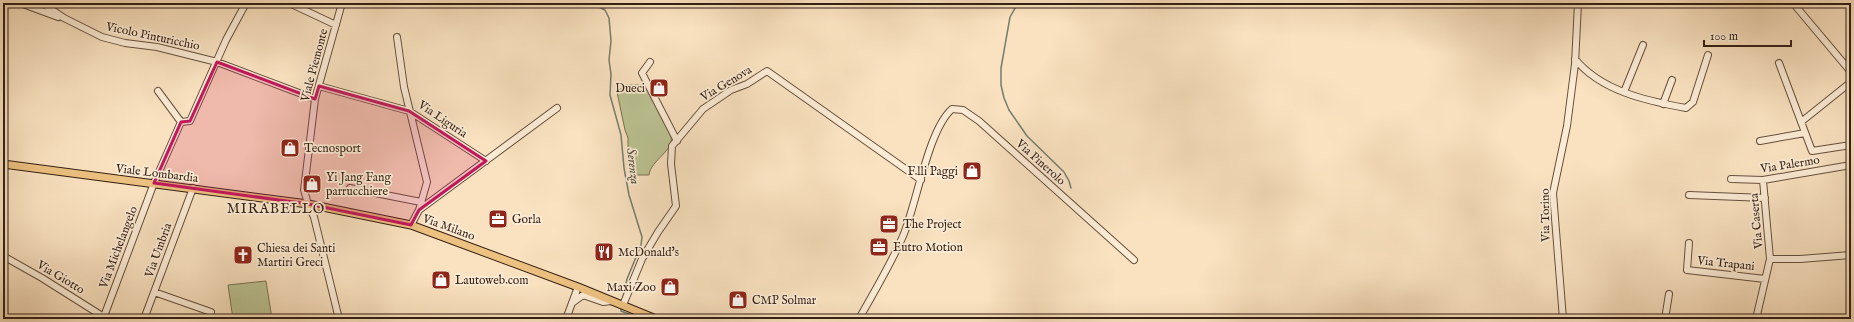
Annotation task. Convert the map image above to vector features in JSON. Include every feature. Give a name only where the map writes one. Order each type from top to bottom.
[{"type":"main road","name":"Viale Lombardia","points":[[3,164],[308,204]]},
{"type":"main road","name":"Via Milano","points":[[308,204],[411,225],[578,287],[656,319]]},
{"type":"street","points":[[20,3],[50,15],[64,18]]},
{"type":"street","points":[[42,3],[64,18]]},
{"type":"street","points":[[158,91],[181,122],[190,121],[226,40],[246,3]]},
{"type":"street","points":[[289,3],[300,5],[336,25]]},
{"type":"street","name":"Viale Piemonte","points":[[339,319],[314,217],[304,190],[315,98],[342,3]]},
{"type":"street","name":"Via Torino","points":[[1563,319],[1553,193],[1567,126],[1575,61],[1578,3]]},
{"type":"street","points":[[1793,3],[1851,72]]},
{"type":"street","name":"Vicolo Pinturicchio","points":[[64,18],[102,37],[126,43],[157,47],[217,62],[315,98]]},
{"type":"street","name":"Via Liguria","points":[[397,37],[409,111],[486,160]]},
{"type":"street","points":[[1624,92],[1643,45]]},
{"type":"street","points":[[1575,61],[1592,75],[1624,92],[1663,104],[1686,108],[1693,102],[1708,55]]},
{"type":"street","points":[[650,62],[642,73],[677,141]]},
{"type":"street","points":[[1779,63],[1812,151],[1851,145]]},
{"type":"street","name":"Via Genova","points":[[625,306],[642,260],[658,232],[676,206],[671,164],[672,146],[703,109],[731,90],[747,84],[768,71],[921,180]]},
{"type":"street","points":[[1663,104],[1672,80]]},
{"type":"street","points":[[1801,122],[1851,82]]},
{"type":"street","points":[[319,86],[409,111],[426,182],[419,210],[411,225]]},
{"type":"street","points":[[419,210],[557,108]]},
{"type":"street","name":"Via Pinerolo","points":[[921,180],[937,133],[946,114],[952,108],[963,110],[970,114],[1134,260]]},
{"type":"street","name":"Via Michelangelo","points":[[105,318],[154,184],[181,122]]},
{"type":"street","points":[[1760,141],[1805,133]]},
{"type":"street","name":"Via Palermo","points":[[1731,179],[1763,180],[1851,165]]},
{"type":"street","points":[[859,319],[904,235],[921,180]]},
{"type":"street","name":"Via Caserta","points":[[1763,180],[1770,259],[1765,279]]},
{"type":"street","name":"Via Umbria","points":[[144,319],[193,188]]},
{"type":"street","points":[[350,188],[421,202]]},
{"type":"street","points":[[1689,195],[1765,198]]},
{"type":"street","name":"Via Trapani","points":[[1688,244],[1687,270],[1765,279]]},
{"type":"street","points":[[1770,259],[1800,259],[1851,255]]},
{"type":"street","name":"Via Giotto","points":[[3,256],[42,278],[105,318]]},
{"type":"street","points":[[1756,319],[1765,279]]},
{"type":"street","points":[[566,319],[578,287]]},
{"type":"street","points":[[154,292],[211,312]]},
{"type":"street","points":[[1665,319],[1669,294]]},
{"type":"street","name":"Via Milano","points":[[572,303],[583,295],[603,302],[613,301]]},
{"type":"highlighted area","points":[[217,62],[315,99],[319,86],[409,111],[486,161],[419,210],[411,225],[308,204],[154,183],[181,122],[190,121]]},
{"type":"green space","points":[[625,85],[647,85],[671,134],[670,146],[654,164],[649,175],[637,175],[633,171],[628,161],[628,138],[617,92]]},
{"type":"green space","points":[[266,281],[272,319],[233,319],[228,285]]},
{"type":"waterway","name":"Serenza","points":[[595,3],[597,6],[605,10],[609,18],[611,41],[609,60],[611,74],[610,95],[621,135],[624,168],[629,195],[642,237],[641,245],[627,279],[622,302]]},
{"type":"waterway","points":[[1018,3],[1010,17],[1001,68],[1001,85],[1004,98],[1009,110],[1027,136],[1064,172],[1071,188]]},
{"type":"waterway","name":"Serenza","points":[[621,308],[621,311],[642,319]]},
{"type":"place","name":"Dueci","points":[[659,88]]},
{"type":"place","name":"Tecnosport","points":[[290,148]]},
{"type":"place","name":"F.lli Paggi","points":[[972,171]]},
{"type":"place","name":"Yi Jang Fang parrucchiere","points":[[312,184]]},
{"type":"place","name":"Gorla","points":[[498,219]]},
{"type":"place","name":"The Project","points":[[889,224]]},
{"type":"place","name":"Eutro Motion","points":[[879,247]]},
{"type":"place","name":"McDonald's","points":[[604,252]]},
{"type":"place","name":"Chiesa dei Santi Martiri Greci","points":[[243,255]]},
{"type":"place","name":"Lautoweb.com","points":[[441,280]]},
{"type":"place","name":"Maxi Zoo","points":[[670,287]]},
{"type":"place","name":"CMP Solmar","points":[[738,300]]},
{"type":"district","name":"MIRABELLO","points":[[276,208]]}]
